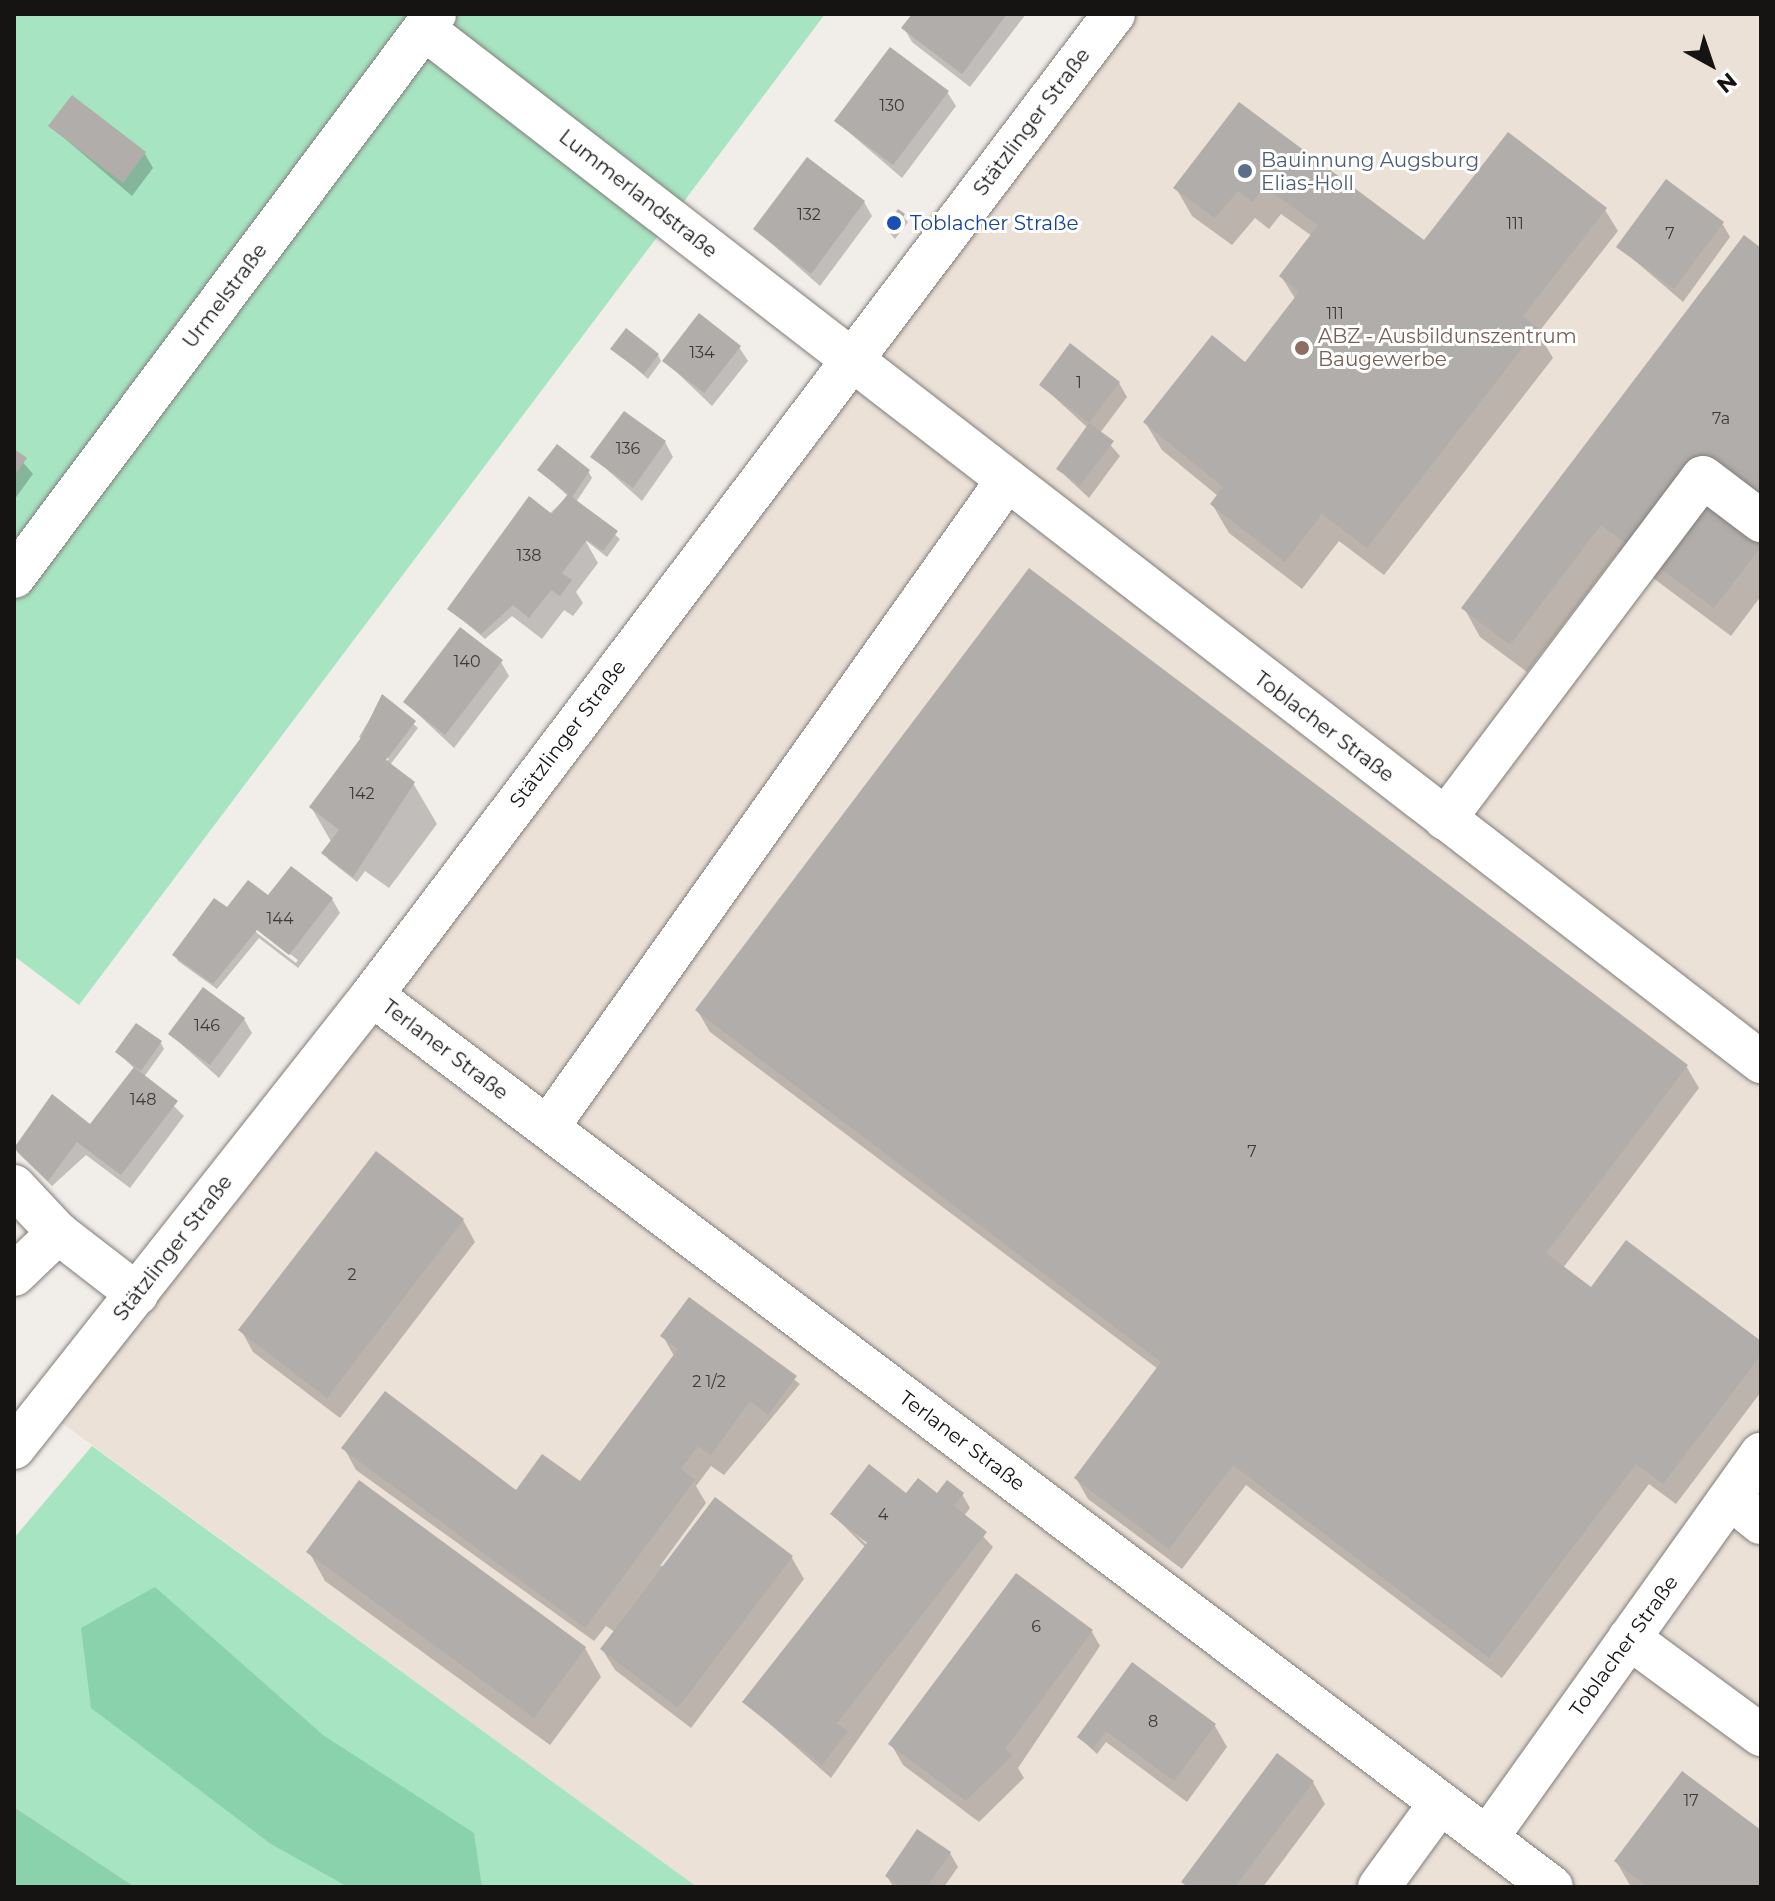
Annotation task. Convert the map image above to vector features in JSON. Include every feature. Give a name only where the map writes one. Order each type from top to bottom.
[{"type":"street","name":"Stätzlinger Straße","points":[[14,1448],[372,995],[1114,14]]},
{"type":"street","name":"Lummerlandstraße","points":[[430,22],[851,360]]},
{"type":"street","name":"Urmelstraße","points":[[14,577],[430,22]]},
{"type":"street","name":"Toblacher Straße","points":[[851,360],[1005,483],[1758,1054]]},
{"type":"street","points":[[1445,819],[1703,477],[1761,521]]},
{"type":"street","points":[[548,1127],[1005,483]]},
{"type":"street","name":"Terlaner Straße","points":[[372,995],[1552,1887]]},
{"type":"street","points":[[14,1186],[58,1233],[137,1294]]},
{"type":"street","points":[[14,1275],[58,1233]]},
{"type":"street","name":"Toblacher Straße","points":[[1487,1838],[1629,1638],[1745,1510],[1761,1454]]},
{"type":"street","points":[[1629,1638],[1761,1735]]},
{"type":"street","points":[[1379,1887],[1440,1803]]},
{"type":"shaded area","points":[[1114,14],[1761,14],[1761,1887],[697,1887],[44,1410]]},
{"type":"green space","points":[[14,14],[825,14],[79,1005],[14,956]]},
{"type":"green space","points":[[92,1446],[697,1887],[135,1887],[14,1807],[14,1538]]},
{"type":"green space","points":[[155,1587],[323,1735],[474,1833],[482,1887],[348,1887],[271,1844],[91,1708],[81,1628]]},
{"type":"green space","points":[[14,1807],[135,1887],[14,1887]]},
{"type":"building","points":[[912,14],[1007,14],[962,74],[901,28]]},
{"type":"building","points":[[890,47],[949,91],[893,165],[834,121]]},
{"type":"building","points":[[72,95],[146,152],[123,183],[48,126]]},
{"type":"building","points":[[1239,102],[1424,240],[1508,132],[1607,208],[1523,316],[1538,328],[1367,548],[1322,514],[1285,562],[1210,504],[1223,487],[1143,422],[1212,335],[1245,362],[1299,292],[1279,276],[1318,225],[1264,187],[1253,202],[1238,191],[1215,218],[1173,188]]},
{"type":"building","points":[[807,157],[865,201],[811,274],[753,229]]},
{"type":"building","points":[[1666,179],[1724,222],[1674,289],[1616,247]]},
{"type":"building","points":[[898,209],[905,214],[891,234],[884,228]]},
{"type":"building","points":[[1744,235],[1761,248],[1761,547],[1714,608],[1601,525],[1510,645],[1461,608]]},
{"type":"building","points":[[699,313],[741,346],[704,393],[662,361]]},
{"type":"building","points":[[626,328],[659,354],[644,374],[610,349]]},
{"type":"building","points":[[1070,343],[1120,382],[1089,423],[1039,385]]},
{"type":"building","points":[[624,411],[666,441],[633,488],[590,457]]},
{"type":"building","points":[[1089,423],[1114,441],[1080,485],[1056,469]]},
{"type":"building","points":[[557,444],[590,470],[572,497],[618,531],[603,551],[587,540],[562,573],[572,580],[560,596],[551,590],[529,618],[513,605],[481,634],[447,609],[529,496],[552,514],[568,494],[537,470]]},
{"type":"building","points":[[14,449],[27,458],[14,476]]},
{"type":"building","points":[[1029,568],[1688,1065],[1546,1253],[1591,1287],[1626,1240],[1761,1341],[1761,1355],[1663,1484],[1636,1464],[1489,1658],[1233,1465],[1169,1549],[1074,1478],[1161,1362],[695,1010]]},
{"type":"building","points":[[460,627],[503,660],[445,735],[403,702]]},
{"type":"building","points":[[382,694],[416,721],[386,760],[415,782],[353,877],[321,853],[339,830],[309,807],[360,739]]},
{"type":"building","points":[[291,866],[333,898],[289,955],[257,930],[213,984],[172,955],[214,898],[227,907],[248,880],[268,895]]},
{"type":"building","points":[[203,987],[245,1018],[210,1065],[168,1034]]},
{"type":"building","points":[[136,1023],[162,1041],[141,1071],[115,1052]]},
{"type":"building","points":[[134,1067],[178,1101],[121,1175],[77,1142],[48,1181],[14,1148],[52,1094],[90,1124]]},
{"type":"building","points":[[376,1151],[464,1219],[327,1398],[238,1330]]},
{"type":"building","points":[[689,1297],[797,1376],[768,1415],[750,1401],[711,1455],[698,1446],[681,1469],[695,1480],[585,1628],[341,1448],[385,1391],[516,1490],[542,1454],[580,1481],[678,1349],[660,1336]]},
{"type":"building","points":[[869,1464],[906,1493],[918,1478],[937,1493],[947,1480],[964,1493],[954,1506],[987,1532],[837,1723],[848,1731],[822,1765],[742,1702],[867,1543],[830,1514]]},
{"type":"building","points":[[359,1480],[586,1647],[534,1718],[306,1552]]},
{"type":"building","points":[[715,1497],[793,1556],[678,1708],[600,1649]]},
{"type":"building","points":[[1016,1573],[1093,1630],[1005,1749],[1013,1755],[966,1801],[888,1744]]},
{"type":"building","points":[[1132,1662],[1216,1724],[1174,1781],[1106,1731],[1093,1749],[1077,1737]]},
{"type":"building","points":[[1277,1753],[1314,1781],[1235,1887],[1188,1887],[1181,1882]]},
{"type":"building","points":[[1682,1771],[1761,1830],[1761,1887],[1648,1887],[1614,1861]]},
{"type":"building","points":[[917,1829],[951,1852],[927,1887],[900,1887],[885,1876]]},
{"type":"place","name":"Bauinnung Augsburg Elias-Holl","points":[[1245,171]]},
{"type":"place","name":"Toblacher Straße","points":[[894,223]]},
{"type":"place","name":"ABZ - Ausbildunszentrum Baugewerbe","points":[[1302,348]]}]
